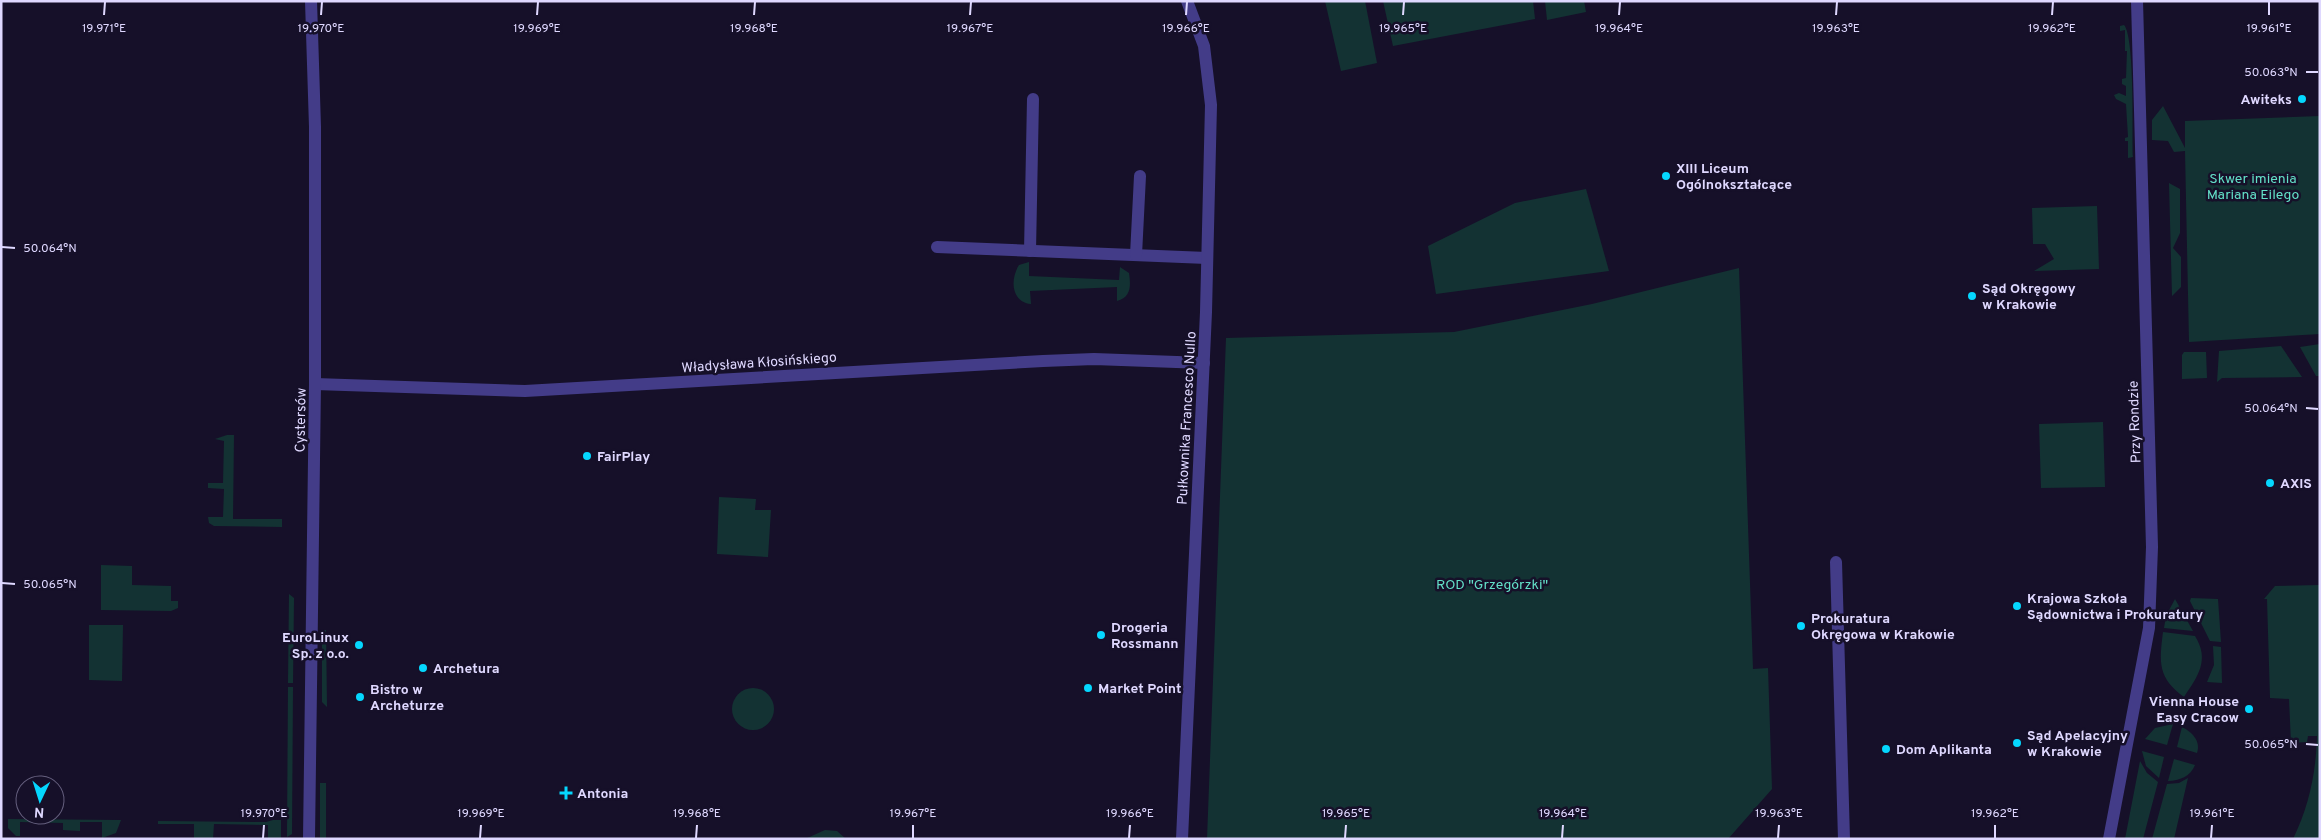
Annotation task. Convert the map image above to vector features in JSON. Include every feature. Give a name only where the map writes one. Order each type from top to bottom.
[{"type":"street","name":"Cystersów","points":[[309,839],[315,384],[315,127],[311,1]]},
{"type":"street","name":"Pułkownika Francesco Nullo","points":[[1182,839],[1204,363],[1211,105],[1204,46],[1187,1]]},
{"type":"street","name":"Przy Rondzie","points":[[2109,839],[2146,646],[2151,605],[2152,547],[2137,1]]},
{"type":"street","points":[[1030,251],[1033,99]]},
{"type":"street","points":[[1136,255],[1140,176]]},
{"type":"street","points":[[937,247],[1207,258]]},
{"type":"street","name":"Władysława Kłosińskiego","points":[[315,384],[525,391],[1043,361],[1094,359],[1204,363]]},
{"type":"street","points":[[1836,562],[1844,839]]},
{"type":"green space","points":[[1325,1],[1365,1],[1377,63],[1341,71]]},
{"type":"green space","points":[[1383,1],[1533,1],[1535,19],[1393,46]]},
{"type":"green space","points":[[1545,1],[1584,1],[1586,12],[1547,20]]},
{"type":"green space","points":[[2124,25],[2128,33],[2130,48],[2132,87],[2133,157],[2128,158],[2128,141],[2125,141],[2125,138],[2128,137],[2126,104],[2116,99],[2114,95],[2119,93],[2126,96],[2126,86],[2122,84],[2122,79],[2126,78],[2127,51],[2125,51],[2125,30],[2120,31],[2120,26]]},
{"type":"green space","name":"Skwer imienia Mariana Eilego","points":[[2163,106],[2185,148],[2185,121],[2320,116],[2320,334],[2189,342],[2185,151],[2174,152],[2168,141],[2152,140],[2152,120]]},
{"type":"green space","points":[[2169,183],[2180,189],[2180,233],[2173,248],[2181,257],[2181,287],[2172,296]]},
{"type":"green space","points":[[1586,189],[1609,271],[1436,294],[1428,246],[1515,203]]},
{"type":"green space","points":[[2097,206],[2099,269],[2034,271],[2054,259],[2045,244],[2033,244],[2032,208]]},
{"type":"green space","points":[[1029,262],[1029,276],[1119,280],[1120,267],[1129,273],[1129,290],[1125,297],[1117,301],[1117,287],[1030,291],[1031,304],[1019,299],[1014,289],[1014,277],[1019,265]]},
{"type":"green space","name":"ROD \"Grzegórzki\"","points":[[1739,268],[1753,669],[1768,668],[1772,789],[1728,839],[1207,839],[1226,338],[1454,332],[1592,304]]},
{"type":"green space","points":[[2320,344],[2320,376],[2316,376],[2300,347]]},
{"type":"green space","points":[[2281,346],[2302,377],[2222,378],[2217,382],[2219,351]]},
{"type":"green space","points":[[2184,352],[2206,352],[2207,378],[2182,379],[2182,355]]},
{"type":"green space","points":[[2103,422],[2105,487],[2041,488],[2039,424]]},
{"type":"green space","points":[[234,435],[233,519],[282,519],[282,527],[214,526],[209,523],[208,517],[223,517],[224,489],[208,488],[208,483],[223,483],[224,441],[215,439]]},
{"type":"green space","points":[[719,497],[756,499],[755,510],[771,510],[768,557],[717,554]]},
{"type":"green space","points":[[101,565],[132,566],[132,585],[171,586],[171,601],[178,601],[178,608],[171,611],[101,610]]},
{"type":"green space","points":[[2320,585],[2320,839],[2293,839],[2299,827],[2311,789],[2317,736],[2308,736],[2307,742],[2291,743],[2289,699],[2270,698],[2267,599],[2264,599],[2275,586]]},
{"type":"green space","points":[[289,594],[294,598],[293,683],[288,683]]},
{"type":"green space","points":[[2191,598],[2218,599],[2221,642],[2210,641],[2190,601]]},
{"type":"green space","points":[[2175,599],[2193,631],[2164,628],[2166,616]]},
{"type":"green space","points":[[89,625],[123,625],[122,681],[89,680]]},
{"type":"green space","points":[[322,630],[326,630],[327,707],[322,702]]},
{"type":"green space","points":[[2163,632],[2195,636],[2202,653],[2198,675],[2184,697],[2169,683],[2162,669]]},
{"type":"green space","points":[[2213,646],[2221,647],[2222,683],[2207,682],[2214,665]]},
{"type":"green space","points":[[288,687],[293,687],[292,834],[287,837]]},
{"type":"green space","points":[[749,688],[757,688],[768,694],[774,709],[768,724],[757,730],[749,730],[738,724],[732,713],[732,705],[738,694]]},
{"type":"green space","points":[[2173,724],[2167,745],[2145,739],[2155,728]]},
{"type":"green space","points":[[2182,727],[2195,737],[2198,745],[2197,753],[2177,747]]},
{"type":"green space","points":[[2142,751],[2164,757],[2159,778],[2146,766]]},
{"type":"green space","points":[[2174,759],[2195,765],[2191,772],[2184,777],[2168,781]]},
{"type":"green space","points":[[2140,761],[2147,773],[2158,782],[2143,839],[2125,839]]},
{"type":"green space","points":[[2188,778],[2174,839],[2152,839],[2167,784],[2179,783]]},
{"type":"green space","points":[[320,783],[326,783],[326,839],[320,839]]},
{"type":"green space","points":[[8,819],[15,819],[15,825],[20,825],[20,836],[16,836],[8,828]]},
{"type":"green space","points":[[65,820],[121,820],[116,833],[102,838],[102,822],[80,822],[80,831],[63,830]]},
{"type":"green space","points":[[281,820],[281,839],[268,839],[268,825],[214,824],[213,839],[194,839],[194,824],[158,824],[158,821],[266,822]]},
{"type":"green space","points":[[825,830],[837,831],[846,839],[805,839]]},
{"type":"place","name":"Awiteks","points":[[2302,99]]},
{"type":"place","name":"XIII Liceum Ogólnokształcące","points":[[1666,176]]},
{"type":"place","name":"Sąd Okręgowy w Krakowie","points":[[1972,296]]},
{"type":"place","name":"FairPlay","points":[[587,456]]},
{"type":"place","name":"AXIS","points":[[2270,483]]},
{"type":"place","name":"Krajowa Szkoła Sądownictwa i Prokuratury","points":[[2017,606]]},
{"type":"place","name":"Prokuratura Okręgowa w Krakowie","points":[[1801,626]]},
{"type":"place","name":"Drogeria Rossmann","points":[[1101,635]]},
{"type":"place","name":"EuroLinux Sp. z o.o.","points":[[359,645]]},
{"type":"place","name":"Archetura","points":[[423,668]]},
{"type":"place","name":"Market Point","points":[[1088,688]]},
{"type":"place","name":"Bistro w Archeturze","points":[[360,697]]},
{"type":"place","name":"Vienna House Easy Cracow","points":[[2249,709]]},
{"type":"place","name":"Sąd Apelacyjny w Krakowie","points":[[2017,743]]},
{"type":"place","name":"Dom Aplikanta","points":[[1886,749]]},
{"type":"place","name":"Antonia","points":[[566,793]]}]
